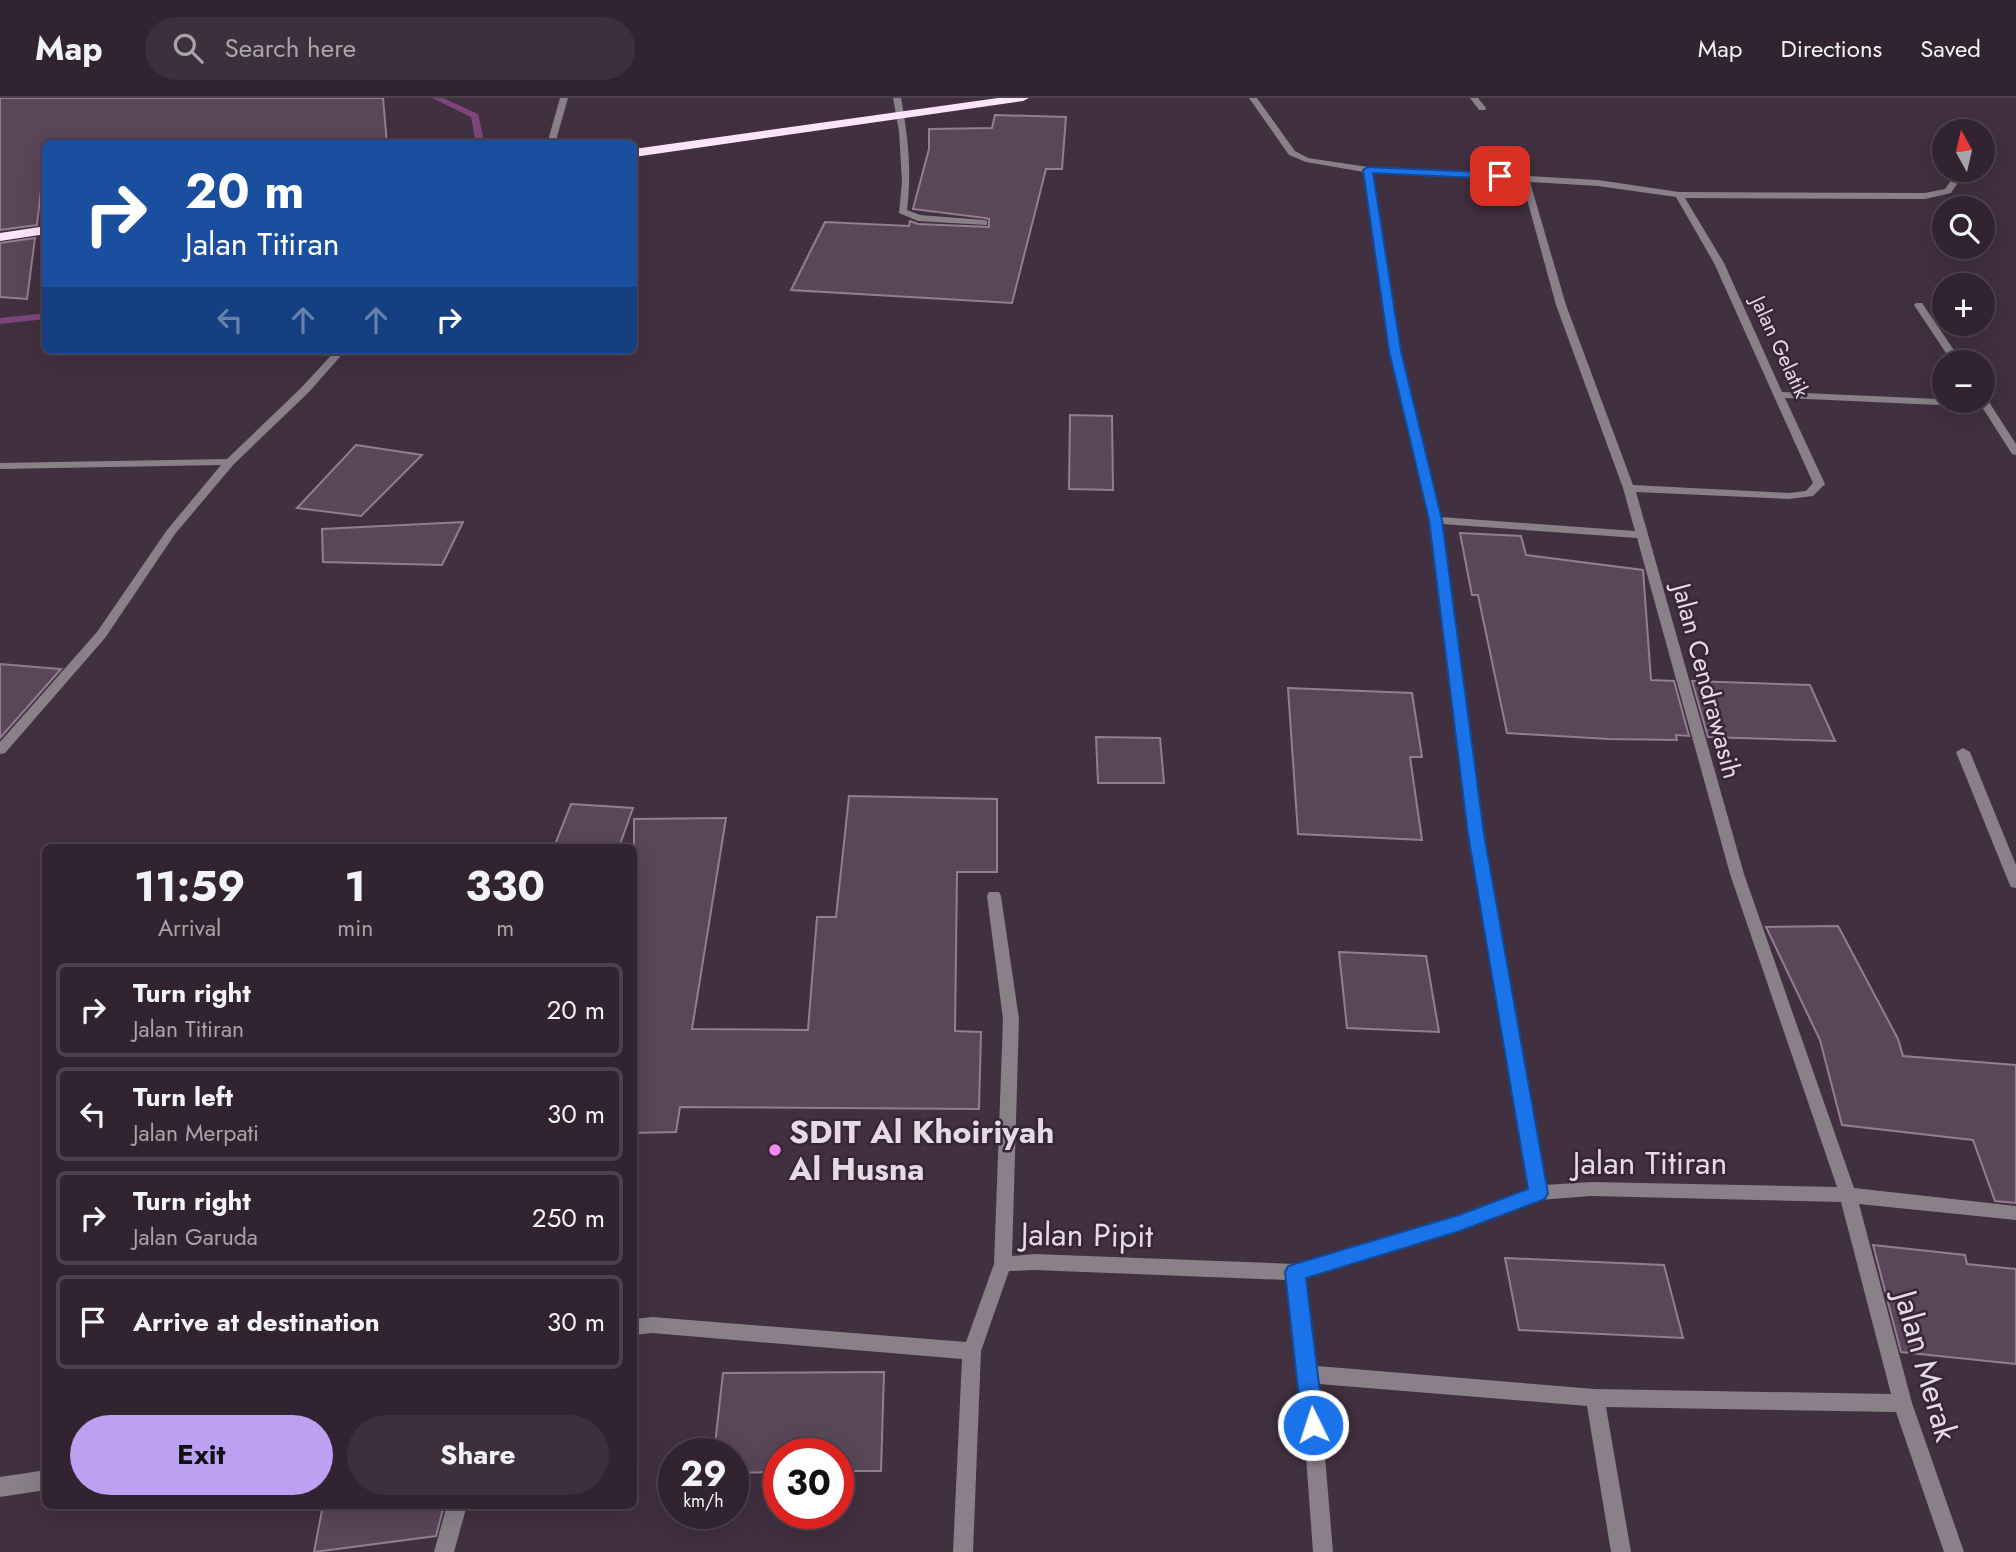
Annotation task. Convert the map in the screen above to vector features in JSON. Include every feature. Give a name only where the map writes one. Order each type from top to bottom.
[{"type":"highway","points":[[637,153],[1023,98]]},
{"type":"highway","points":[[0,237],[42,231]]},
{"type":"street","points":[[552,140],[564,98]]},
{"type":"street","points":[[897,98],[906,182],[901,211],[918,218],[984,223]]},
{"type":"street","points":[[1253,98],[1292,153],[1306,160],[1368,170],[1525,177],[1631,186],[1679,195],[1926,196],[1948,191],[1954,182]]},
{"type":"street","points":[[1474,98],[1482,108]]},
{"type":"street","points":[[1368,170],[1395,351],[1436,520],[1476,834],[1538,1193]]},
{"type":"street","name":"Jalan Cendrawasih","points":[[1525,177],[1561,305],[1629,488],[1737,874],[1848,1195]]},
{"type":"street","name":"Jalan Gelatik","points":[[1629,488],[1789,496],[1816,490],[1819,484],[1719,263],[1679,195]]},
{"type":"street","points":[[1919,305],[1949,350]]},
{"type":"street","points":[[0,750],[101,635],[158,550],[230,462],[305,390],[337,354]]},
{"type":"street","points":[[1781,396],[1932,401]]},
{"type":"street","points":[[1991,413],[2016,452]]},
{"type":"street","points":[[0,466],[230,462]]},
{"type":"street","points":[[1436,520],[1643,535]]},
{"type":"street","points":[[1963,752],[2016,883]]},
{"type":"street","points":[[994,896],[1011,1019],[1003,1264]]},
{"type":"street","name":"Jalan Titiran","points":[[1295,1272],[1460,1223],[1538,1193],[1591,1189],[1848,1195],[2016,1213]]},
{"type":"street","name":"Jalan Merak","points":[[1848,1195],[1903,1403],[1954,1552]]},
{"type":"street","name":"Jalan Pipit","points":[[963,1552],[972,1351],[1003,1264],[1047,1262],[1295,1272]]},
{"type":"street","points":[[1295,1272],[1309,1374],[1323,1552]]},
{"type":"street","points":[[637,1327],[652,1325],[972,1351]]},
{"type":"street","points":[[1309,1374],[1595,1398],[1903,1403]]},
{"type":"street","points":[[1595,1398],[1621,1552]]},
{"type":"street","points":[[0,1487],[42,1481]]},
{"type":"street","points":[[444,1552],[456,1509]]},
{"type":"building","points":[[0,98],[383,98],[387,140],[42,140],[42,180],[37,225],[0,230]]},
{"type":"building","points":[[995,115],[1066,117],[1062,169],[1046,169],[1012,303],[791,290],[825,222],[909,226],[910,221],[918,224],[989,227],[989,219],[985,218],[913,209],[929,149],[929,129],[992,128]]},
{"type":"building","points":[[35,238],[27,299],[0,297],[0,243]]},
{"type":"building","points":[[1070,415],[1112,416],[1113,490],[1069,489]]},
{"type":"building","points":[[356,445],[422,455],[361,516],[297,508]]},
{"type":"building","points":[[463,522],[442,565],[323,562],[322,529]]},
{"type":"building","points":[[1460,533],[1521,536],[1526,555],[1643,570],[1651,680],[1674,681],[1689,736],[1676,735],[1677,740],[1608,739],[1507,733],[1478,595],[1472,595]]},
{"type":"building","points":[[0,664],[61,669],[0,738]]},
{"type":"building","points":[[1692,681],[1810,685],[1835,741],[1708,737]]},
{"type":"building","points":[[1288,688],[1412,693],[1422,757],[1410,757],[1422,840],[1298,834]]},
{"type":"building","points":[[1096,737],[1160,738],[1164,783],[1098,783]]},
{"type":"building","points":[[849,796],[997,799],[997,872],[957,872],[955,1031],[981,1032],[979,1109],[680,1107],[676,1132],[637,1133],[637,844],[634,844],[634,819],[726,818],[692,1029],[808,1030],[817,917],[836,917]]},
{"type":"building","points":[[571,804],[633,808],[620,844],[555,844]]},
{"type":"building","points":[[1838,926],[1898,1039],[1903,1056],[2016,1065],[2016,1203],[1995,1201],[1973,1140],[1842,1125],[1820,1040],[1766,927]]},
{"type":"building","points":[[1339,952],[1426,956],[1439,1032],[1347,1028]]},
{"type":"building","points":[[1873,1245],[1965,1255],[1967,1264],[2016,1269],[2016,1364],[1901,1352]]},
{"type":"building","points":[[1505,1258],[1664,1265],[1683,1338],[1519,1330]]},
{"type":"building","points":[[884,1372],[881,1471],[854,1471],[854,1438],[763,1438],[763,1472],[749,1473],[749,1438],[716,1438],[723,1373]]},
{"type":"building","points":[[322,1509],[443,1509],[436,1536],[314,1552]]},
{"type":"waterway","points":[[436,98],[475,116],[480,140]]},
{"type":"waterway","points":[[0,321],[42,316]]},
{"type":"place","name":"SDIT Al Khoiriyah Al Husna","points":[[775,1150]]},
{"type":"route","points":[[1313,1425],[1295,1272],[1460,1223],[1538,1193],[1476,834],[1436,520],[1395,351],[1368,170],[1500,176]]}]
